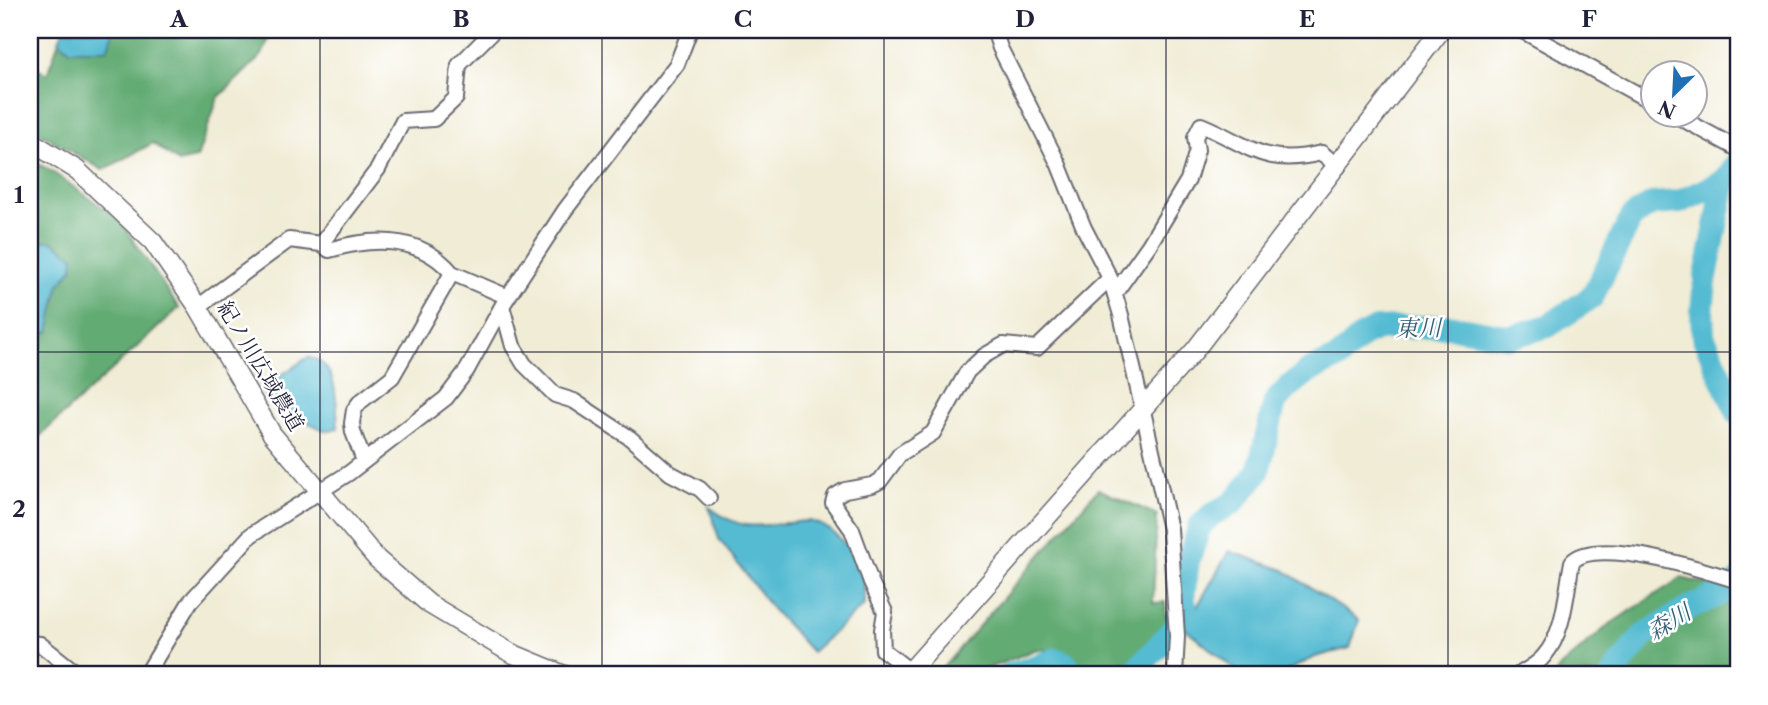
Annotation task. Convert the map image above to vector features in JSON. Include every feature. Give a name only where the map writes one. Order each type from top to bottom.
[{"type":"street","points":[[321,244],[377,169],[403,121],[433,119],[456,98],[459,65],[494,30]]},
{"type":"street","points":[[146,675],[190,602],[251,535],[349,473],[446,398],[467,370],[505,301],[565,210],[677,64],[690,30]]},
{"type":"street","points":[[994,30],[1000,48],[1058,163],[1084,228],[1115,293],[1170,529],[1177,636],[1175,675]]},
{"type":"street","points":[[1110,278],[1037,348],[1003,345],[984,355],[967,372],[933,433],[900,454],[880,481],[845,490],[835,496],[833,503],[852,530],[871,582],[886,612],[882,630],[883,650],[909,673],[1195,350],[1441,30]]},
{"type":"street","points":[[1521,30],[1638,94]]},
{"type":"street","points":[[1115,293],[1149,245],[1188,180],[1197,150],[1195,137],[1201,125],[1228,136],[1243,148],[1256,153],[1297,159],[1322,153],[1338,167]]},
{"type":"street","points":[[1703,130],[1738,149]]},
{"type":"street","name":"紀ノ川広域農道","points":[[30,141],[77,170],[153,242],[198,307],[272,434],[317,491],[377,559],[429,604],[512,653],[564,675]]},
{"type":"street","points":[[198,307],[289,240],[321,244],[329,250],[358,242],[381,240],[408,246],[439,258],[452,272],[505,301]]},
{"type":"street","points":[[364,461],[353,432],[354,410],[360,402],[392,377],[452,272]]},
{"type":"street","points":[[505,301],[513,346],[524,364],[555,395],[574,401],[630,438],[670,473],[700,489],[709,498]]},
{"type":"street","points":[[1518,675],[1543,657],[1549,649],[1559,629],[1572,562],[1585,553],[1618,552],[1665,561],[1734,580]]},
{"type":"street","points":[[30,643],[40,644],[79,675]]},
{"type":"green space","points":[[114,30],[262,30],[268,40],[262,55],[218,98],[197,158],[178,162],[153,143],[103,170],[30,127],[30,64],[47,74],[59,41],[70,50]]},
{"type":"green space","points":[[30,160],[48,169],[118,218],[179,308],[30,445]]},
{"type":"green space","points":[[1098,489],[1157,515],[1153,603],[1165,602],[1167,622],[1142,657],[1123,672],[1105,676],[1088,671],[1065,652],[1037,649],[979,672],[939,672]]},
{"type":"green space","points":[[1681,578],[1738,591],[1738,675],[1555,675],[1560,667],[1610,624]]},
{"type":"water","points":[[63,30],[114,30],[107,50],[70,50],[59,41]]},
{"type":"water","points":[[43,241],[52,241],[74,257],[73,268],[59,285],[49,332],[37,336],[30,333],[29,285],[33,262]]},
{"type":"water","points":[[308,357],[318,361],[331,375],[336,396],[338,428],[326,431],[271,405],[262,388]]},
{"type":"water","points":[[709,507],[728,519],[745,525],[808,521],[826,528],[843,542],[856,560],[864,581],[864,605],[812,652],[773,610],[719,539]]},
{"type":"water","points":[[1229,551],[1284,570],[1359,620],[1350,648],[1315,657],[1279,675],[1241,675],[1185,628]]},
{"type":"waterway","name":"森川","points":[[1738,162],[1725,181],[1705,281],[1702,311],[1703,336],[1738,413]]},
{"type":"waterway","name":"東川","points":[[1178,620],[1186,610],[1183,597],[1188,561],[1200,526],[1212,514],[1233,503],[1258,472],[1275,402],[1290,386],[1309,371],[1338,358],[1364,335],[1377,329],[1448,326],[1510,337],[1548,326],[1592,297],[1632,217],[1652,204],[1679,202],[1725,181]]},
{"type":"waterway","name":"森川","points":[[1612,675],[1643,636],[1684,611],[1734,587],[1738,582]]},
{"type":"waterway","name":"東川","points":[[1127,675],[1134,673],[1170,633]]},
{"type":"waterway","name":"東川","points":[[1010,675],[1054,660],[1064,663],[1075,675]]}]
